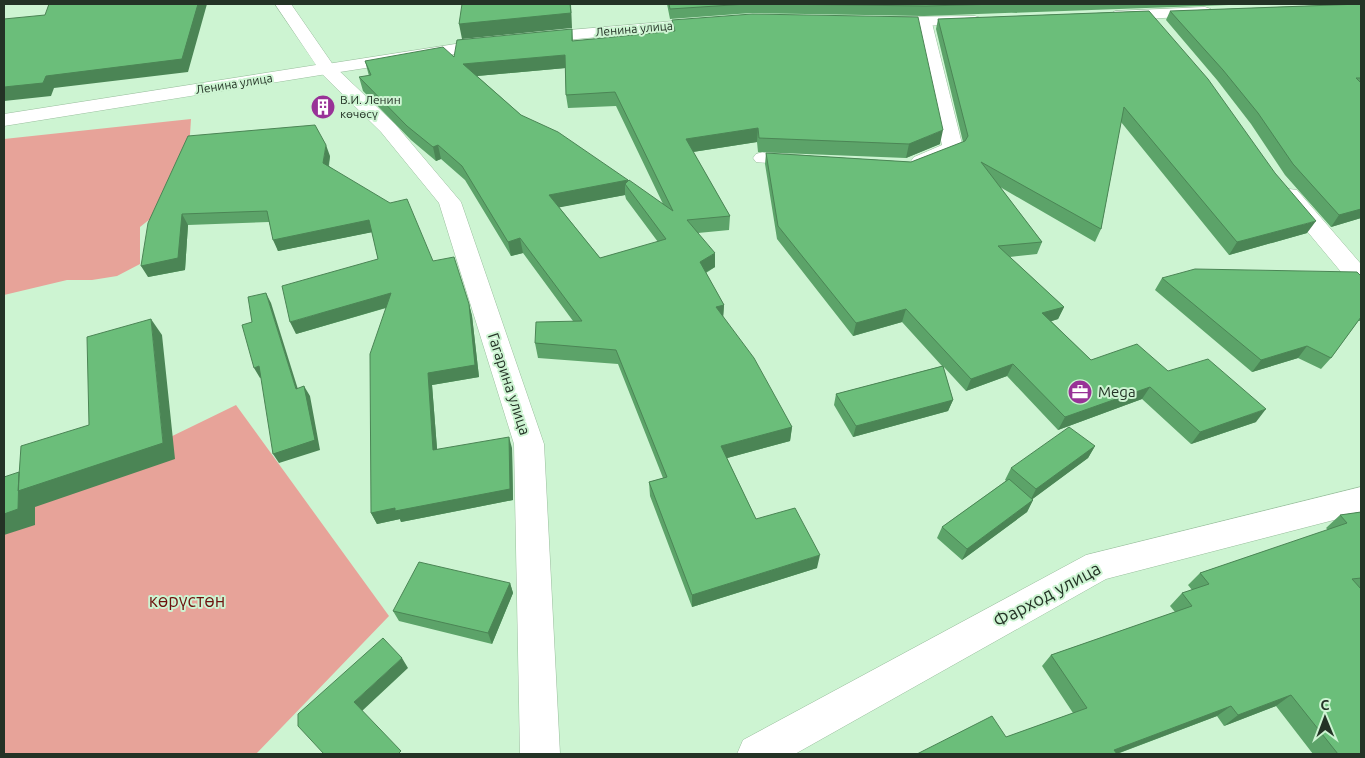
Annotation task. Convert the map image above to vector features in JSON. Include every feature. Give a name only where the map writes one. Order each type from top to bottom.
[{"type":"street","name":"Гагарина улица","points":[[283,4],[327,69],[388,128],[450,202],[529,444],[540,754]]},
{"type":"street","points":[[1100,16],[1217,12]]},
{"type":"street","points":[[1149,14],[1167,36]]},
{"type":"street","points":[[866,22],[924,23],[993,20]]},
{"type":"street","name":"Ленина улица","points":[[4,120],[462,46],[623,29],[721,22]]},
{"type":"street","points":[[898,166],[908,166],[953,148],[924,23]]},
{"type":"street","points":[[763,158],[821,161]]},
{"type":"street","points":[[1276,180],[1361,279]]},
{"type":"street","name":"Фарход улица","points":[[757,754],[1098,566],[1361,500]]},
{"type":"green space","points":[[191,119],[189,150],[194,184],[140,227],[140,264],[117,276],[92,280],[67,280],[4,295],[4,139]]},
{"type":"green space","name":"көрүстөн","points":[[236,405],[389,616],[256,754],[4,754],[4,518]]},
{"type":"building","points":[[49,4],[198,4],[182,59],[46,76],[43,83],[4,87],[4,19],[45,15]]},
{"type":"building","points":[[462,4],[570,4],[571,13],[459,24]]},
{"type":"building","points":[[669,4],[747,4],[670,9]]},
{"type":"building","points":[[768,4],[1000,4],[926,6]]},
{"type":"building","points":[[1361,4],[1361,78],[1356,78],[1361,83],[1361,209],[1339,215],[1293,164],[1258,113],[1223,70],[1170,11]]},
{"type":"building","points":[[1149,11],[1208,79],[1275,173],[1316,221],[1237,242],[1124,107],[1101,229],[981,162],[1042,242],[998,246],[1064,307],[1042,313],[1091,360],[1137,344],[1168,371],[1208,359],[1266,409],[1200,432],[1150,387],[1065,417],[1013,364],[971,379],[906,309],[856,323],[778,226],[766,153],[911,162],[965,141],[968,136],[938,19]]},
{"type":"building","points":[[752,14],[918,17],[943,130],[909,144],[759,138],[758,128],[686,139],[730,216],[687,220],[715,253],[700,262],[724,305],[716,307],[754,358],[792,427],[721,446],[756,519],[795,508],[820,555],[692,595],[649,482],[667,477],[616,350],[535,343],[536,322],[582,321],[520,238],[508,242],[462,166],[438,145],[433,147],[407,126],[359,77],[371,75],[365,61],[443,47],[454,57],[457,40],[572,29],[572,41],[675,31],[672,20]],"holes":[[[565,55],[566,95],[615,92],[673,211],[629,180],[625,184],[666,239],[600,258],[549,195],[628,180],[558,132],[521,115],[463,64]]]},
{"type":"building","points":[[315,125],[326,145],[323,163],[390,203],[407,199],[433,261],[454,257],[469,304],[475,365],[428,373],[433,450],[509,437],[510,489],[395,511],[395,508],[371,513],[370,354],[391,293],[290,322],[282,286],[378,259],[369,220],[273,240],[267,211],[182,214],[178,258],[141,266],[148,223],[188,136]]},
{"type":"building","points":[[1195,269],[1357,272],[1361,276],[1361,317],[1331,358],[1307,346],[1261,360],[1162,278]]},
{"type":"building","points":[[266,293],[296,389],[304,386],[315,440],[273,454],[259,366],[254,368],[242,325],[252,322],[248,297]]},
{"type":"building","points":[[151,319],[163,443],[18,491],[21,446],[89,425],[87,337]]},
{"type":"building","points":[[943,366],[953,400],[856,426],[836,394]]},
{"type":"building","points":[[1069,427],[1095,446],[1036,489],[1011,468]]},
{"type":"building","points":[[19,472],[18,509],[4,514],[4,477]]},
{"type":"building","points":[[1009,479],[1033,500],[967,549],[942,527]]},
{"type":"building","points":[[1361,512],[1361,578],[1352,579],[1361,589],[1361,754],[1338,754],[1291,695],[1238,715],[1231,706],[1114,750],[1117,754],[917,754],[992,716],[1006,737],[1087,708],[1051,655],[1192,606],[1182,593],[1209,584],[1200,573],[1347,523],[1340,515]]},
{"type":"building","points":[[419,562],[510,583],[488,633],[393,611]]},
{"type":"building","points":[[383,638],[402,658],[354,702],[401,751],[398,754],[324,754],[298,726],[298,714]]},
{"type":"place","name":"В.И. Ленин көчөсү","points":[[323,107]]},
{"type":"place","name":"Mega","points":[[1080,392]]}]
